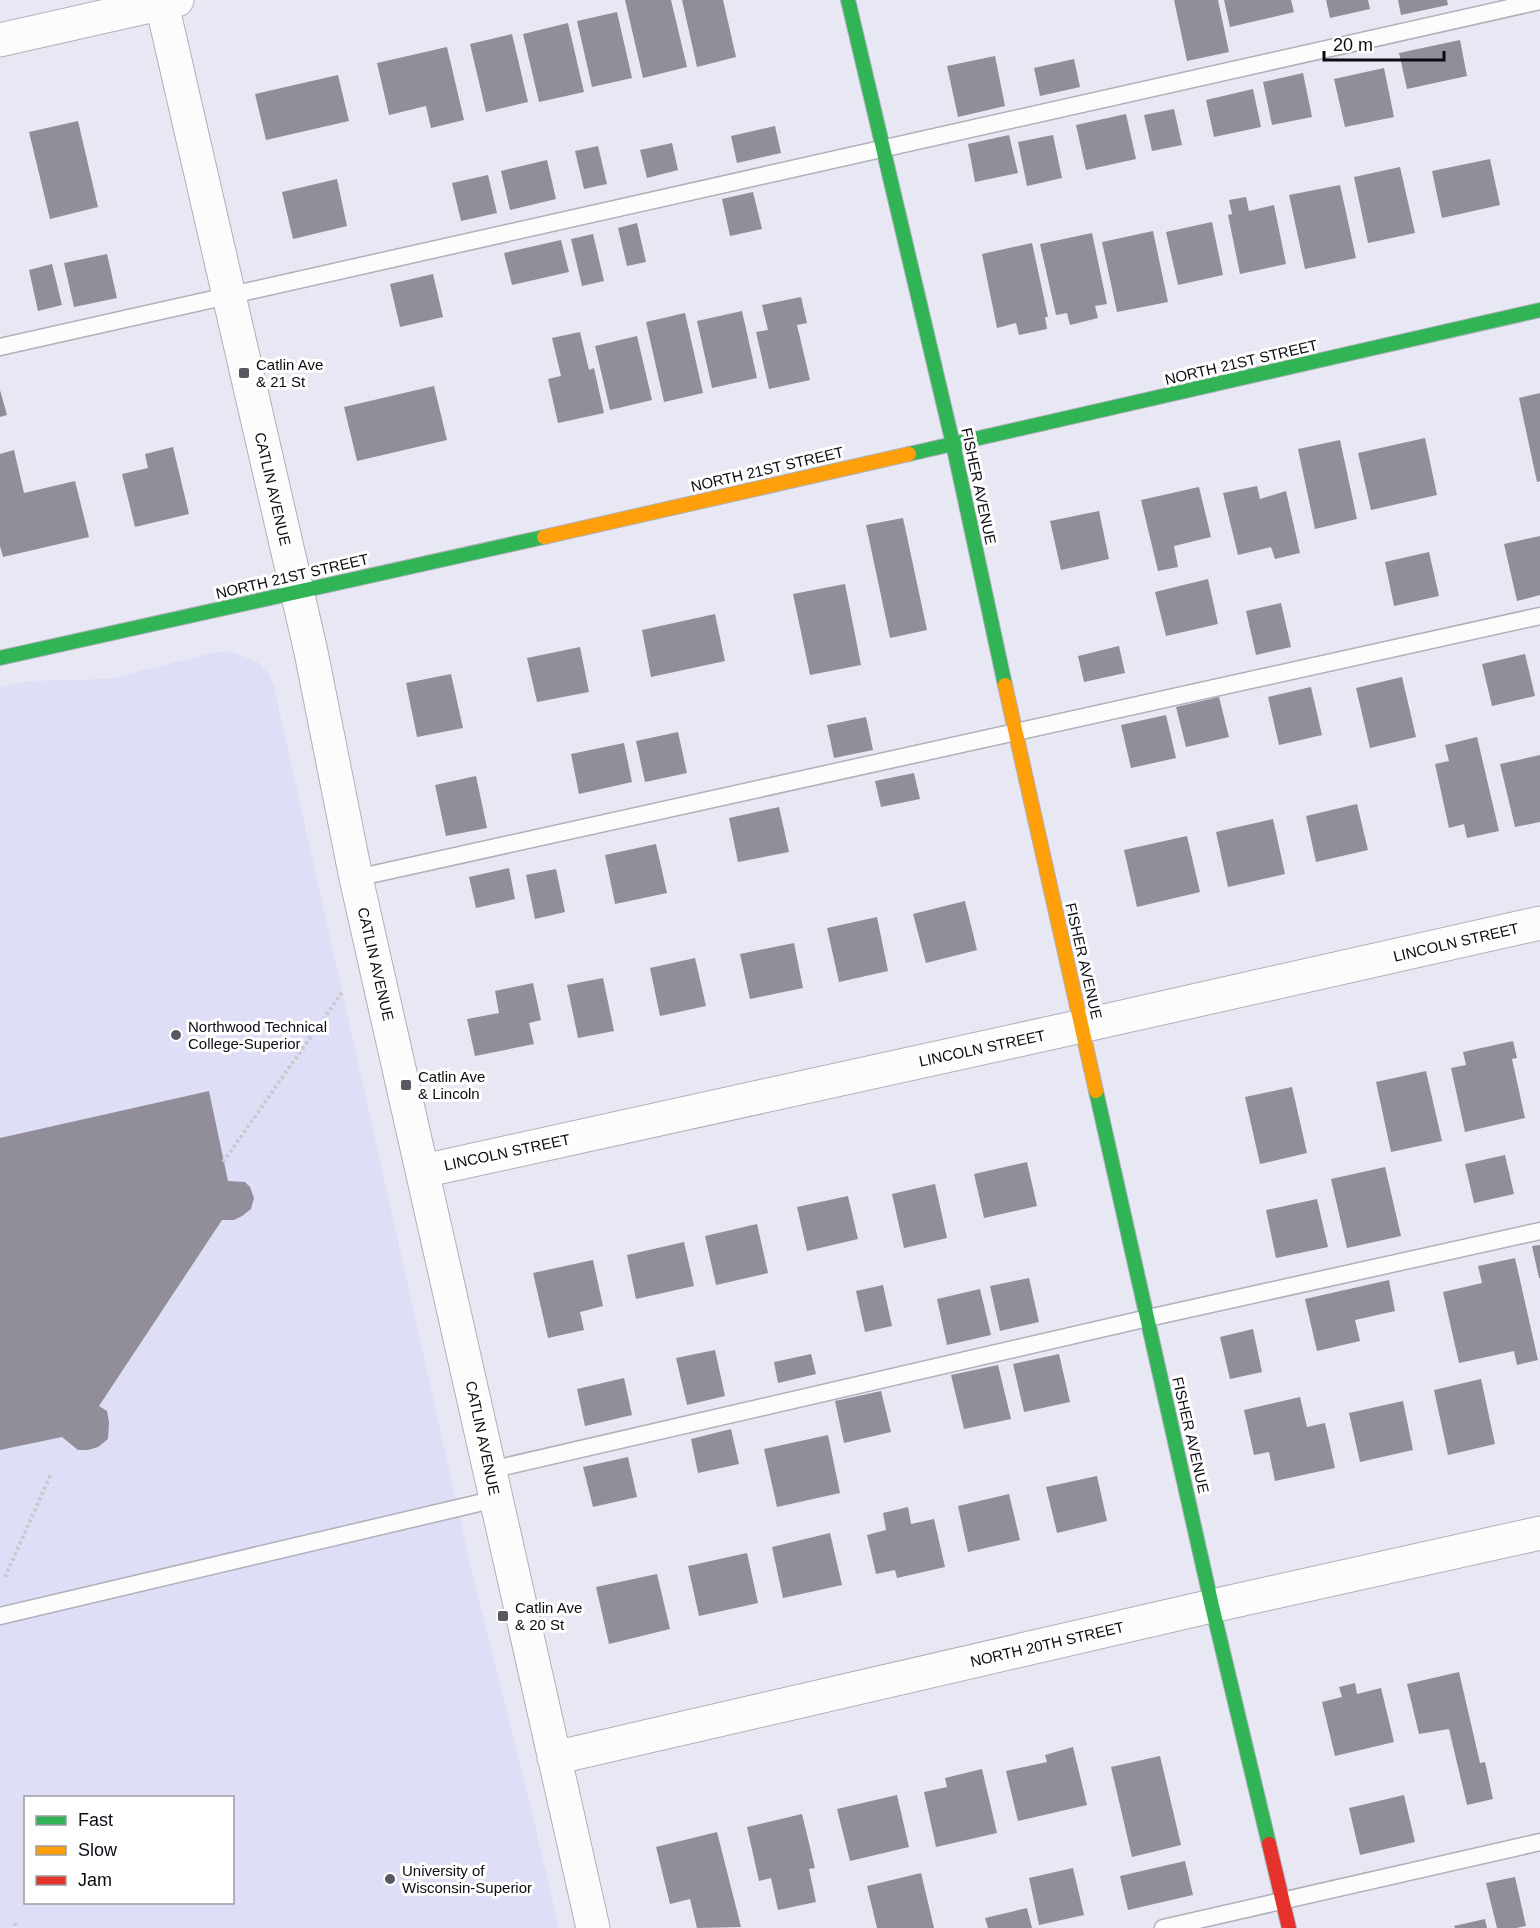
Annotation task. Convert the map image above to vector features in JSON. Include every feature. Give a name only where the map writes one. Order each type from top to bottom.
[{"type":"street","name":"FISHER AVENUE","points":[[848,0],[953,444],[1015,731],[1212,1606],[1289,1928]]},
{"type":"street","points":[[0,40],[166,1]]},
{"type":"street","name":"CATLIN AVENUE","points":[[166,1],[228,296],[311,652],[356,878],[593,1928]]},
{"type":"street","name":"NORTH 21ST STREET","points":[[0,658],[1540,310]]},
{"type":"street","name":"LINCOLN STREET","points":[[423,1171],[1540,923]]},
{"type":"street","name":"NORTH 20TH STREET","points":[[554,1758],[1212,1606],[1540,1533]]},
{"type":"lane","points":[[0,347],[1540,1]]},
{"type":"lane","points":[[356,878],[1540,616]]},
{"type":"lane","points":[[0,1616],[493,1484],[1148,1318],[1540,1231]]},
{"type":"lane","points":[[1163,1928],[1540,1842]]},
{"type":"path","points":[[223,1162],[372,949]]},
{"type":"path","points":[[5,1577],[51,1474]]},
{"type":"shaded area","name":"Northwood Technical College-Superior","points":[[230,651],[259,663],[269,674],[274,687],[475,1585],[559,1928],[0,1928],[0,687],[32,681],[109,679],[212,653]]},
{"type":"building","points":[[625,0],[671,0],[687,67],[643,78]]},
{"type":"building","points":[[682,0],[723,0],[736,57],[697,67]]},
{"type":"building","points":[[1174,0],[1218,0],[1229,52],[1187,61]]},
{"type":"building","points":[[1224,0],[1291,0],[1294,12],[1230,27]]},
{"type":"building","points":[[1326,0],[1368,0],[1370,9],[1330,18]]},
{"type":"building","points":[[1398,0],[1447,0],[1448,5],[1401,15]]},
{"type":"building","points":[[617,12],[632,78],[592,87],[577,21]]},
{"type":"building","points":[[568,23],[584,92],[539,102],[523,34]]},
{"type":"building","points":[[512,34],[528,102],[486,112],[470,44]]},
{"type":"building","points":[[1460,40],[1467,76],[1407,89],[1399,53]]},
{"type":"building","points":[[447,47],[464,120],[431,128],[426,106],[389,115],[377,63]]},
{"type":"building","points":[[995,56],[1005,106],[958,117],[947,66]]},
{"type":"building","points":[[1074,59],[1080,87],[1040,96],[1034,68]]},
{"type":"building","points":[[1384,68],[1394,117],[1345,127],[1334,79]]},
{"type":"building","points":[[1303,73],[1312,117],[1272,125],[1263,82]]},
{"type":"building","points":[[338,75],[349,121],[266,140],[255,94]]},
{"type":"building","points":[[1253,89],[1261,127],[1214,137],[1206,100]]},
{"type":"building","points":[[1174,109],[1182,145],[1152,151],[1144,115]]},
{"type":"building","points":[[1126,114],[1136,159],[1086,170],[1076,125]]},
{"type":"building","points":[[78,121],[98,207],[50,219],[29,132]]},
{"type":"building","points":[[775,126],[781,153],[737,163],[731,136]]},
{"type":"building","points":[[1009,135],[1018,173],[975,182],[968,144]]},
{"type":"building","points":[[1053,135],[1062,178],[1027,186],[1018,142]]},
{"type":"building","points":[[672,143],[678,170],[647,178],[640,150]]},
{"type":"building","points":[[598,146],[607,184],[584,189],[575,151]]},
{"type":"building","points":[[1490,159],[1500,205],[1442,218],[1432,171]]},
{"type":"building","points":[[547,160],[556,199],[510,210],[501,171]]},
{"type":"building","points":[[1400,167],[1415,233],[1368,243],[1354,177]]},
{"type":"building","points":[[488,175],[497,213],[461,221],[452,183]]},
{"type":"building","points":[[337,179],[347,226],[293,239],[282,192]]},
{"type":"building","points":[[1340,185],[1356,258],[1305,269],[1289,195]]},
{"type":"building","points":[[753,192],[762,229],[730,236],[722,199]]},
{"type":"building","points":[[1246,197],[1249,211],[1274,205],[1286,264],[1240,274],[1228,215],[1232,214],[1229,200]]},
{"type":"building","points":[[1212,222],[1223,275],[1178,285],[1166,232]]},
{"type":"building","points":[[637,223],[646,262],[627,266],[618,228]]},
{"type":"building","points":[[1153,231],[1168,302],[1117,312],[1102,242]]},
{"type":"building","points":[[1092,233],[1107,304],[1095,306],[1098,318],[1070,325],[1067,313],[1056,315],[1040,244]]},
{"type":"building","points":[[593,234],[604,281],[582,286],[571,239]]},
{"type":"building","points":[[561,240],[569,272],[512,285],[504,253]]},
{"type":"building","points":[[1032,243],[1048,317],[1045,317],[1047,329],[1019,335],[1016,323],[997,328],[982,254]]},
{"type":"building","points":[[107,254],[117,298],[74,307],[64,263]]},
{"type":"building","points":[[52,264],[62,305],[38,311],[29,270]]},
{"type":"building","points":[[433,274],[443,317],[400,327],[390,284]]},
{"type":"building","points":[[801,297],[807,323],[797,325],[810,380],[769,389],[756,332],[768,330],[762,305]]},
{"type":"building","points":[[742,311],[757,378],[712,388],[697,321]]},
{"type":"building","points":[[685,313],[703,393],[664,402],[646,322]]},
{"type":"building","points":[[580,332],[589,370],[594,368],[604,413],[558,423],[548,379],[561,376],[552,338]]},
{"type":"building","points":[[637,336],[652,400],[610,410],[595,346]]},
{"type":"building","points":[[434,386],[447,440],[357,461],[344,407]]},
{"type":"building","points":[[0,390],[7,415],[0,417]]},
{"type":"building","points":[[1540,393],[1540,481],[1537,482],[1519,398]]},
{"type":"building","points":[[1425,438],[1437,495],[1371,510],[1358,453]]},
{"type":"building","points":[[1340,440],[1357,519],[1315,529],[1298,449]]},
{"type":"building","points":[[173,447],[189,514],[135,527],[122,474],[148,468],[145,454]]},
{"type":"building","points":[[14,450],[24,493],[75,481],[89,537],[3,557],[0,546],[0,454]]},
{"type":"building","points":[[1257,486],[1260,499],[1286,491],[1300,553],[1275,559],[1271,547],[1238,555],[1223,493]]},
{"type":"building","points":[[1199,487],[1211,537],[1174,546],[1178,567],[1158,571],[1141,500]]},
{"type":"building","points":[[1099,511],[1109,559],[1061,570],[1050,521]]},
{"type":"building","points":[[903,518],[927,630],[890,638],[866,525]]},
{"type":"building","points":[[1540,536],[1540,595],[1517,601],[1504,544]]},
{"type":"building","points":[[1429,552],[1439,596],[1394,606],[1385,562]]},
{"type":"building","points":[[1208,579],[1218,624],[1166,636],[1155,592]]},
{"type":"building","points":[[845,584],[861,665],[810,675],[793,594]]},
{"type":"building","points":[[1281,603],[1291,647],[1256,655],[1246,611]]},
{"type":"building","points":[[715,614],[725,661],[651,677],[642,630]]},
{"type":"building","points":[[1119,646],[1125,673],[1084,682],[1078,656]]},
{"type":"building","points":[[580,647],[589,692],[537,702],[527,658]]},
{"type":"building","points":[[1525,654],[1535,696],[1492,706],[1482,664]]},
{"type":"building","points":[[451,674],[463,728],[417,737],[406,683]]},
{"type":"building","points":[[1402,677],[1416,737],[1370,748],[1356,688]]},
{"type":"building","points":[[1311,687],[1322,735],[1279,745],[1268,697]]},
{"type":"building","points":[[1219,697],[1229,737],[1186,747],[1176,707]]},
{"type":"building","points":[[1166,715],[1176,758],[1131,768],[1121,725]]},
{"type":"building","points":[[866,717],[873,750],[834,758],[827,725]]},
{"type":"building","points":[[678,732],[687,773],[645,782],[636,741]]},
{"type":"building","points":[[1477,737],[1499,831],[1467,838],[1464,824],[1449,828],[1435,764],[1449,761],[1445,745]]},
{"type":"building","points":[[624,743],[632,782],[579,794],[571,754]]},
{"type":"building","points":[[1540,755],[1540,822],[1515,827],[1500,764]]},
{"type":"building","points":[[914,773],[920,799],[881,807],[875,781]]},
{"type":"building","points":[[476,776],[487,828],[446,836],[435,785]]},
{"type":"building","points":[[1357,804],[1368,850],[1316,862],[1306,816]]},
{"type":"building","points":[[779,807],[789,852],[738,862],[729,818]]},
{"type":"building","points":[[1273,819],[1285,874],[1228,887],[1216,832]]},
{"type":"building","points":[[1187,836],[1200,892],[1137,907],[1124,850]]},
{"type":"building","points":[[656,844],[667,893],[615,904],[605,855]]},
{"type":"building","points":[[509,868],[515,899],[476,908],[469,877]]},
{"type":"building","points":[[556,869],[565,912],[535,919],[526,875]]},
{"type":"building","points":[[965,901],[977,950],[926,963],[913,914]]},
{"type":"building","points":[[877,917],[888,971],[839,982],[827,928]]},
{"type":"building","points":[[794,943],[803,988],[750,999],[740,954]]},
{"type":"building","points":[[695,958],[706,1006],[660,1016],[650,968]]},
{"type":"building","points":[[603,978],[614,1031],[578,1038],[567,985]]},
{"type":"building","points":[[533,983],[541,1020],[529,1023],[534,1044],[475,1056],[467,1019],[499,1013],[495,991]]},
{"type":"building","points":[[1513,1041],[1517,1058],[1512,1059],[1525,1118],[1465,1132],[1451,1068],[1466,1065],[1463,1052]]},
{"type":"building","points":[[1426,1071],[1442,1141],[1391,1152],[1376,1082]]},
{"type":"building","points":[[1292,1087],[1307,1153],[1260,1164],[1245,1097]]},
{"type":"building","points":[[209,1091],[228,1181],[245,1182],[250,1187],[254,1198],[251,1209],[234,1220],[222,1220],[99,1406],[107,1411],[108,1439],[98,1447],[88,1450],[78,1450],[62,1437],[0,1450],[0,1138]]},
{"type":"building","points":[[1505,1155],[1514,1194],[1474,1203],[1465,1164]]},
{"type":"building","points":[[1027,1162],[1037,1206],[984,1218],[974,1174]]},
{"type":"building","points":[[1385,1167],[1401,1236],[1347,1248],[1331,1179]]},
{"type":"building","points":[[935,1184],[947,1238],[904,1248],[892,1194]]},
{"type":"building","points":[[848,1196],[858,1239],[807,1251],[797,1207]]},
{"type":"building","points":[[1317,1199],[1328,1247],[1276,1258],[1266,1210]]},
{"type":"building","points":[[757,1224],[768,1273],[716,1285],[705,1236]]},
{"type":"building","points":[[684,1242],[694,1286],[636,1299],[627,1255]]},
{"type":"building","points":[[1540,1245],[1540,1278],[1539,1278],[1532,1246]]},
{"type":"building","points":[[1515,1258],[1538,1360],[1517,1365],[1514,1351],[1459,1363],[1443,1292],[1482,1283],[1478,1266]]},
{"type":"building","points":[[593,1260],[603,1306],[580,1312],[584,1330],[548,1338],[533,1273]]},
{"type":"building","points":[[1029,1278],[1039,1322],[1000,1331],[990,1286]]},
{"type":"building","points":[[1389,1280],[1395,1311],[1355,1320],[1360,1341],[1317,1351],[1305,1299]]},
{"type":"building","points":[[883,1285],[892,1326],[865,1332],[856,1291]]},
{"type":"building","points":[[980,1289],[991,1335],[947,1345],[937,1299]]},
{"type":"building","points":[[1253,1329],[1262,1372],[1230,1379],[1220,1337]]},
{"type":"building","points":[[715,1350],[725,1396],[687,1405],[676,1358]]},
{"type":"building","points":[[811,1354],[816,1374],[778,1383],[774,1362]]},
{"type":"building","points":[[1059,1354],[1070,1402],[1024,1412],[1013,1364]]},
{"type":"building","points":[[998,1365],[1011,1419],[964,1429],[951,1375]]},
{"type":"building","points":[[624,1378],[632,1415],[585,1426],[577,1389]]},
{"type":"building","points":[[1481,1379],[1495,1444],[1448,1455],[1434,1390]]},
{"type":"building","points":[[881,1391],[891,1432],[844,1443],[835,1401]]},
{"type":"building","points":[[1300,1397],[1307,1427],[1325,1423],[1335,1468],[1275,1481],[1269,1452],[1254,1455],[1244,1410]]},
{"type":"building","points":[[1403,1401],[1413,1450],[1360,1462],[1349,1413]]},
{"type":"building","points":[[731,1429],[739,1464],[698,1473],[691,1439]]},
{"type":"building","points":[[828,1435],[840,1493],[777,1507],[764,1449]]},
{"type":"building","points":[[628,1457],[637,1497],[593,1507],[583,1467]]},
{"type":"building","points":[[1097,1476],[1107,1521],[1057,1533],[1046,1487]]},
{"type":"building","points":[[1009,1494],[1020,1540],[968,1552],[958,1506]]},
{"type":"building","points":[[908,1507],[911,1524],[934,1519],[945,1567],[897,1578],[895,1570],[876,1574],[867,1535],[886,1530],[883,1513]]},
{"type":"building","points":[[830,1533],[842,1585],[783,1598],[772,1547]]},
{"type":"building","points":[[747,1553],[758,1603],[699,1616],[688,1566]]},
{"type":"building","points":[[657,1574],[670,1629],[609,1644],[596,1587]]},
{"type":"building","points":[[1459,1672],[1480,1763],[1485,1762],[1493,1799],[1467,1805],[1449,1729],[1419,1734],[1407,1684]]},
{"type":"building","points":[[1355,1683],[1357,1694],[1381,1688],[1394,1742],[1335,1756],[1322,1702],[1342,1697],[1339,1687]]},
{"type":"building","points":[[1073,1747],[1087,1805],[1018,1821],[1006,1771],[1047,1762],[1045,1755]]},
{"type":"building","points":[[1160,1756],[1181,1845],[1132,1857],[1111,1767]]},
{"type":"building","points":[[982,1769],[997,1833],[936,1847],[924,1792],[947,1787],[945,1778]]},
{"type":"building","points":[[897,1795],[909,1847],[850,1861],[837,1809]]},
{"type":"building","points":[[1404,1795],[1415,1842],[1360,1855],[1349,1808]]},
{"type":"building","points":[[802,1814],[815,1868],[809,1869],[816,1902],[778,1910],[771,1878],[759,1881],[747,1827]]},
{"type":"building","points":[[717,1832],[741,1927],[697,1928],[690,1899],[670,1904],[656,1847]]},
{"type":"building","points":[[1185,1861],[1193,1895],[1128,1910],[1120,1876]]},
{"type":"building","points":[[1073,1868],[1084,1915],[1039,1925],[1029,1878]]},
{"type":"building","points":[[921,1873],[934,1928],[877,1928],[867,1886]]},
{"type":"building","points":[[1515,1877],[1526,1926],[1497,1928],[1486,1883]]},
{"type":"building","points":[[1027,1908],[1032,1928],[988,1928],[985,1918]]},
{"type":"building","points":[[1485,1919],[1487,1928],[1455,1928],[1454,1926]]},
{"type":"traffic: fast","points":[[848,0],[953,444],[1005,685]]},
{"type":"traffic: fast","points":[[909,454],[1540,310]]},
{"type":"traffic: fast","points":[[0,658],[544,537]]},
{"type":"traffic: fast","points":[[1096,1091],[1212,1606],[1269,1844]]},
{"type":"traffic: slow","points":[[544,537],[909,454]]},
{"type":"traffic: slow","points":[[1005,685],[1096,1091]]},
{"type":"traffic: jam","points":[[1269,1844],[1289,1928]]},
{"type":"place","name":"Catlin Ave & 21 St","points":[[244,373]]},
{"type":"place","name":"Northwood Technical College-Superior","points":[[176,1035]]},
{"type":"place","name":"Catlin Ave & Lincoln","points":[[406,1085]]},
{"type":"place","name":"Catlin Ave & 20 St","points":[[503,1616]]},
{"type":"place","name":"University of Wisconsin-Superior","points":[[390,1879]]}]
